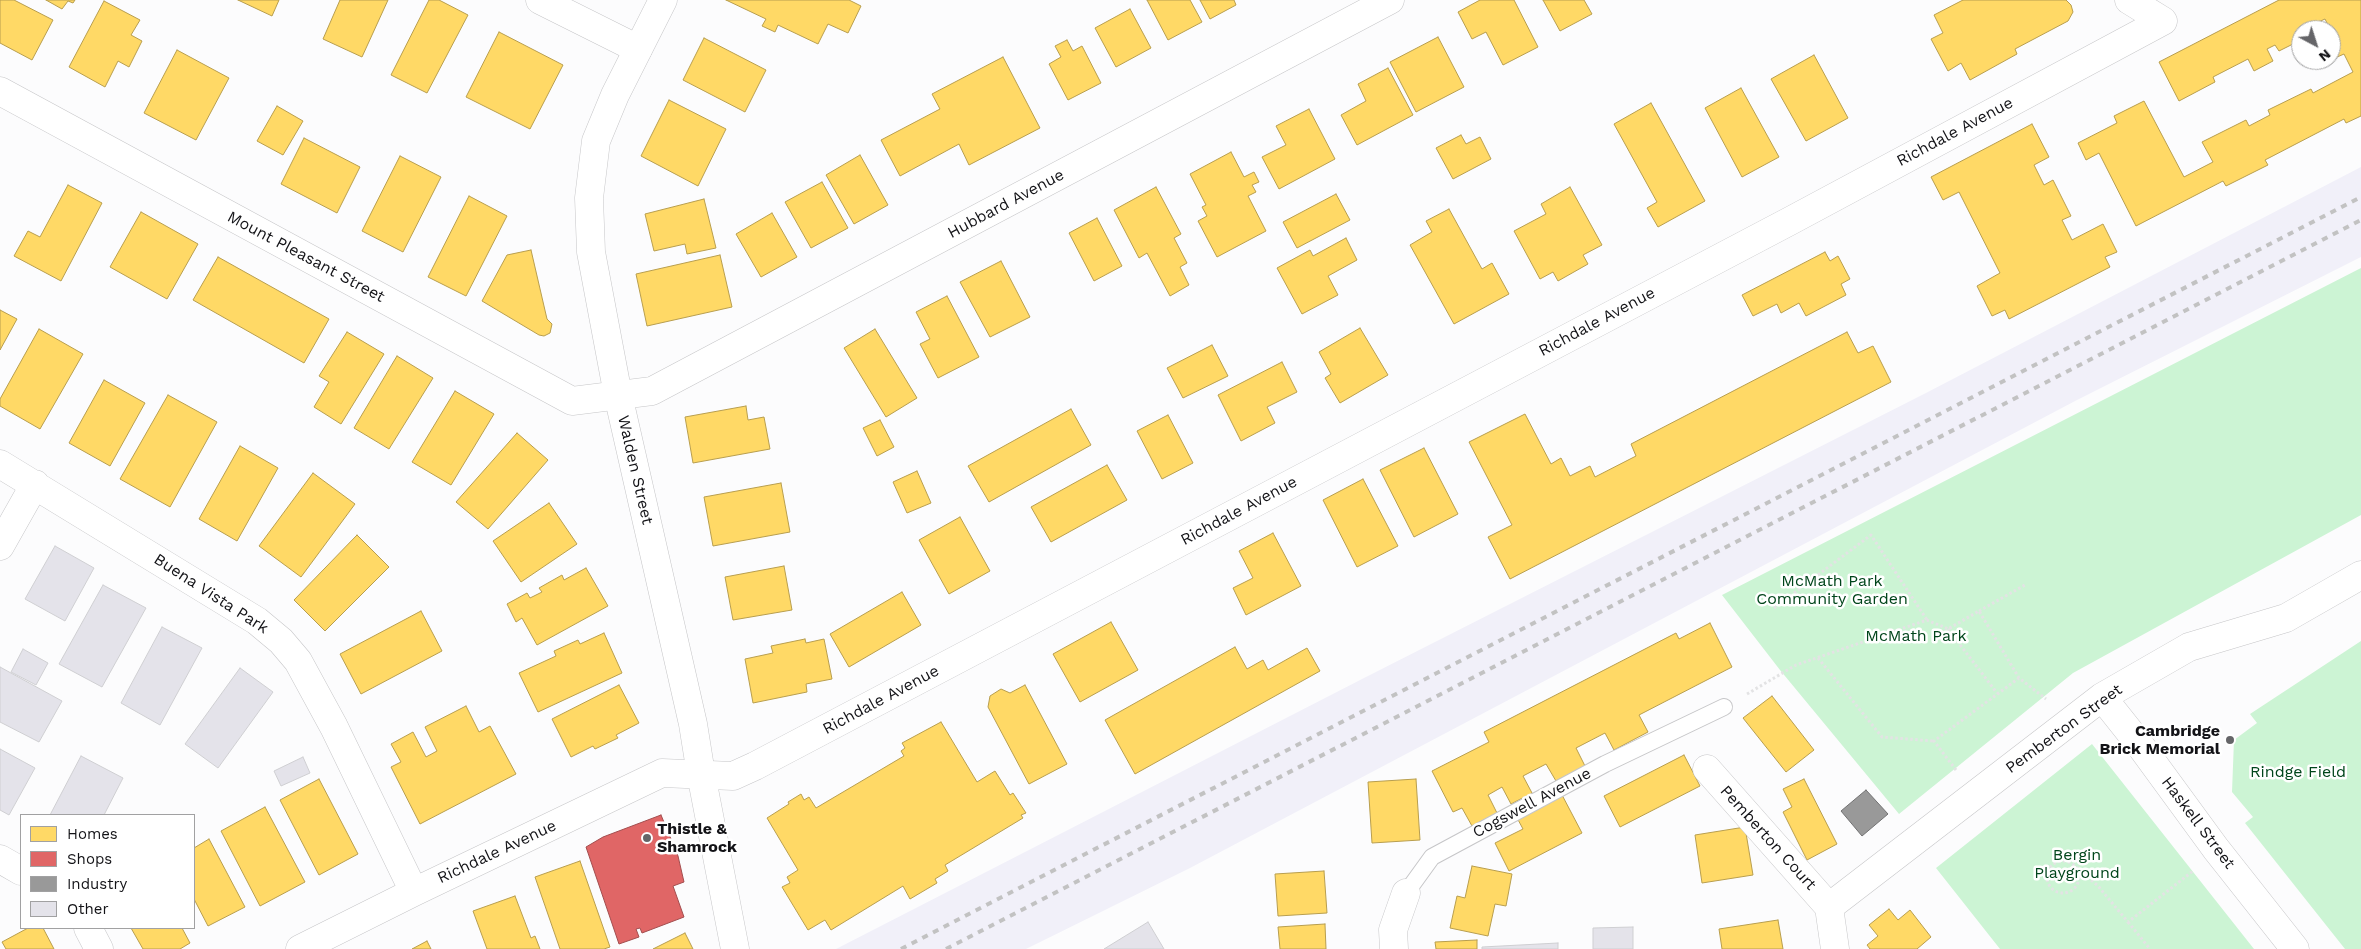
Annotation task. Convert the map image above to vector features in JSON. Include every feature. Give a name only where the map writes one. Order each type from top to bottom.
[{"type":"street","points":[[540,0],[638,49]]},
{"type":"street","name":"Walden Street","points":[[663,0],[615,95],[596,142],[589,198],[591,252],[618,395],[693,724],[735,949]]},
{"type":"street","name":"Hubbard Avenue","points":[[618,395],[652,391],[1390,0]]},
{"type":"street","name":"Richdale Avenue","points":[[300,949],[662,773],[733,776],[756,766],[1790,220],[2162,21],[2128,0]]},
{"type":"street","name":"Mount Pleasant Street","points":[[0,91],[572,401],[618,395]]},
{"type":"street","name":"Buena Vista Park","points":[[0,464],[257,621],[281,641],[298,661],[334,727],[414,892]]},
{"type":"street","points":[[0,546],[35,484]]},
{"type":"street","name":"Pemberton Street","points":[[1829,907],[2102,697],[2189,647],[2286,618],[2361,576]]},
{"type":"street","name":"Haskell Street","points":[[2102,697],[2138,741],[2216,849],[2295,949]]},
{"type":"street","name":"Pemberton Court","points":[[1707,769],[1829,907]]},
{"type":"street","points":[[0,858],[20,870]]},
{"type":"street","name":"Cogswell Avenue","points":[[1394,949],[1394,930],[1406,893]]},
{"type":"street","points":[[1829,907],[1835,949]]},
{"type":"street","points":[[88,929],[98,949]]},
{"type":"lane","name":"Cogswell Avenue","points":[[1406,893],[1432,857],[1605,764],[1724,707]]},
{"type":"path","points":[[1774,608],[1871,535],[1927,620],[1948,630],[1997,693]]},
{"type":"path","points":[[1948,630],[2025,585]]},
{"type":"path","points":[[1979,611],[2019,678],[2046,700]]},
{"type":"path","points":[[1724,707],[1796,666],[1927,620]]},
{"type":"path","points":[[1818,658],[1882,736],[1934,741],[2019,678]]},
{"type":"path","points":[[1934,741],[1956,770]]},
{"type":"path","points":[[2076,867],[2079,877],[2078,883],[2072,891],[2061,894],[2048,885],[2046,875],[2048,870],[2056,862],[2067,861],[2076,867],[2098,886],[2150,949]]},
{"type":"path","points":[[2128,922],[2199,866]]},
{"type":"shaded area","points":[[2361,167],[2361,257],[2077,400],[1190,868],[1026,949],[836,949],[1924,394]]},
{"type":"green space","name":"McMath Park","points":[[2361,268],[2361,515],[2073,673],[1899,814],[1780,670],[1722,595]]},
{"type":"green space","name":"Rindge Field","points":[[2361,641],[2361,949],[2345,949],[2245,823],[2253,817],[2232,792],[2234,740],[2257,723],[2250,714]]},
{"type":"green space","name":"Bergin Playground","points":[[2092,744],[2254,949],[2000,949],[1936,868]]},
{"type":"building: Homes","points":[[0,0],[14,0],[53,20],[32,60],[0,43]]},
{"type":"building: Homes","points":[[46,0],[75,0],[73,3],[68,1],[62,9]]},
{"type":"building: Homes","points":[[238,0],[279,0],[272,16]]},
{"type":"building: Homes","points":[[340,0],[388,0],[362,57],[323,39]]},
{"type":"building: Homes","points":[[429,0],[439,0],[468,15],[427,93],[391,75]]},
{"type":"building: Homes","points":[[726,0],[849,0],[861,6],[848,33],[828,24],[818,44],[778,25],[775,32],[762,26],[766,19]]},
{"type":"building: Homes","points":[[1147,0],[1190,0],[1202,22],[1168,40]]},
{"type":"building: Homes","points":[[1200,0],[1234,0],[1236,5],[1210,19]]},
{"type":"building: Homes","points":[[1480,0],[1514,0],[1538,47],[1503,65],[1486,32],[1472,39],[1458,12]]},
{"type":"building: Homes","points":[[1543,0],[1584,0],[1592,14],[1560,31]]},
{"type":"building: Homes","points":[[1963,0],[2066,0],[2071,5],[2073,12],[2068,21],[2015,49],[2017,54],[1970,80],[1961,63],[1948,71],[1931,39],[1943,33],[1934,15]]},
{"type":"building: Homes","points":[[2279,0],[2361,0],[2361,116],[2346,123],[2344,119],[2265,160],[2268,165],[2226,186],[2223,181],[2136,226],[2099,153],[2086,160],[2078,143],[2117,123],[2114,116],[2144,101],[2184,177],[2213,162],[2202,142],[2246,120],[2249,126],[2270,115],[2268,110],[2311,89],[2313,93],[2353,72],[2344,54],[2341,55],[2341,20],[2325,19],[2291,20],[2291,45],[2279,51],[2275,45],[2267,49],[2273,61],[2254,71],[2248,59],[2213,77],[2215,82],[2179,101],[2159,62]]},
{"type":"building: Homes","points":[[104,1],[140,20],[131,35],[142,41],[129,67],[118,61],[105,87],[69,67]]},
{"type":"building: Homes","points":[[1130,9],[1151,48],[1116,67],[1095,28]]},
{"type":"building: Homes","points":[[499,32],[563,65],[530,129],[466,97]]},
{"type":"building: Homes","points":[[1438,37],[1464,87],[1416,112],[1390,62]]},
{"type":"building: Homes","points":[[704,38],[766,70],[745,112],[683,80]]},
{"type":"building: Homes","points":[[1067,40],[1073,51],[1082,46],[1101,83],[1068,100],[1049,64],[1061,57],[1055,46]]},
{"type":"building: Homes","points":[[177,50],[229,78],[196,140],[144,113]]},
{"type":"building: Homes","points":[[1814,55],[1848,118],[1806,141],[1771,79]]},
{"type":"building: Homes","points":[[1003,57],[1040,128],[969,165],[959,144],[900,176],[881,140],[940,109],[932,94]]},
{"type":"building: Homes","points":[[1388,68],[1413,115],[1357,145],[1341,115],[1366,101],[1358,84]]},
{"type":"building: Homes","points":[[1741,88],[1779,157],[1742,177],[1705,108]]},
{"type":"building: Homes","points":[[669,100],[726,129],[698,186],[641,156]]},
{"type":"building: Homes","points":[[1651,103],[1705,201],[1658,227],[1647,208],[1657,202],[1614,124]]},
{"type":"building: Homes","points":[[277,106],[303,121],[283,155],[257,141]]},
{"type":"building: Homes","points":[[1309,109],[1335,159],[1279,189],[1262,157],[1286,145],[1276,126]]},
{"type":"building: Homes","points":[[2032,124],[2049,157],[2034,165],[2044,185],[2053,180],[2071,216],[2062,220],[2072,240],[2103,224],[2117,252],[2105,257],[2110,267],[2009,319],[2005,310],[1992,316],[1977,286],[2000,273],[1959,192],[1943,200],[1931,177]]},
{"type":"building: Homes","points":[[1461,135],[1466,144],[1480,137],[1491,159],[1453,179],[1436,148]]},
{"type":"building: Homes","points":[[304,138],[360,167],[337,213],[281,184]]},
{"type":"building: Homes","points":[[1231,152],[1244,177],[1254,172],[1259,182],[1252,185],[1256,192],[1248,196],[1266,231],[1217,257],[1198,221],[1207,216],[1202,207],[1206,205],[1190,174]]},
{"type":"building: Homes","points":[[860,155],[888,205],[854,224],[826,175]]},
{"type":"building: Homes","points":[[400,156],[441,177],[403,252],[362,231]]},
{"type":"building: Homes","points":[[822,182],[848,228],[811,248],[785,202]]},
{"type":"building: Homes","points":[[68,185],[102,203],[61,281],[14,256],[28,231],[40,237]]},
{"type":"building: Homes","points":[[1156,187],[1181,234],[1174,238],[1187,263],[1180,267],[1189,285],[1170,296],[1147,253],[1139,258],[1114,210]]},
{"type":"building: Homes","points":[[1570,187],[1602,245],[1583,255],[1588,264],[1558,281],[1553,272],[1540,279],[1514,231],[1546,214],[1541,204]]},
{"type":"building: Homes","points":[[1336,194],[1350,220],[1297,248],[1283,222]]},
{"type":"building: Homes","points":[[469,196],[507,216],[466,296],[428,277]]},
{"type":"building: Homes","points":[[704,199],[716,248],[687,254],[685,244],[654,251],[645,214]]},
{"type":"building: Homes","points":[[1449,209],[1482,269],[1492,263],[1509,294],[1454,324],[1410,245],[1432,232],[1426,221]]},
{"type":"building: Homes","points":[[141,212],[198,244],[167,299],[110,267]]},
{"type":"building: Homes","points":[[772,213],[797,257],[761,277],[736,234]]},
{"type":"building: Homes","points":[[1097,218],[1122,266],[1094,281],[1069,233]]},
{"type":"building: Homes","points":[[1346,238],[1357,260],[1328,276],[1338,295],[1302,314],[1277,268],[1310,250],[1313,256]]},
{"type":"building: Homes","points":[[531,250],[547,319],[552,324],[550,333],[544,336],[539,335],[482,301],[507,255]]},
{"type":"building: Homes","points":[[1825,252],[1830,261],[1838,256],[1850,279],[1841,284],[1846,295],[1806,316],[1799,303],[1781,313],[1777,304],[1753,316],[1742,295]]},
{"type":"building: Homes","points":[[720,255],[732,307],[647,326],[636,274]]},
{"type":"building: Homes","points":[[218,257],[329,319],[304,363],[193,300]]},
{"type":"building: Homes","points":[[1001,261],[1030,317],[990,337],[960,282]]},
{"type":"building: Homes","points":[[947,296],[979,357],[938,378],[920,344],[930,339],[916,312]]},
{"type":"building: Homes","points":[[0,310],[17,319],[0,350]]},
{"type":"building: Homes","points":[[1360,328],[1388,375],[1340,403],[1325,378],[1331,374],[1319,352]]},
{"type":"building: Homes","points":[[39,329],[83,354],[40,429],[0,406],[0,399]]},
{"type":"building: Homes","points":[[875,329],[917,398],[886,417],[844,348]]},
{"type":"building: Homes","points":[[347,332],[384,354],[341,424],[314,407],[329,382],[319,376]]},
{"type":"building: Homes","points":[[1847,332],[1858,353],[1873,346],[1891,382],[1510,579],[1488,537],[1512,525],[1469,442],[1525,414],[1551,464],[1561,458],[1570,476],[1590,466],[1595,477],[1636,456],[1631,444]]},
{"type":"building: Homes","points":[[1212,345],[1228,376],[1183,398],[1167,368]]},
{"type":"building: Homes","points":[[397,356],[433,378],[389,449],[354,428]]},
{"type":"building: Homes","points":[[1282,362],[1297,392],[1267,407],[1275,423],[1241,441],[1218,395]]},
{"type":"building: Homes","points":[[104,380],[145,403],[110,466],[69,443]]},
{"type":"building: Homes","points":[[455,391],[494,414],[451,485],[412,462]]},
{"type":"building: Homes","points":[[168,395],[217,422],[170,507],[120,479]]},
{"type":"building: Homes","points":[[746,406],[748,420],[764,417],[770,449],[693,463],[685,417]]},
{"type":"building: Homes","points":[[1071,409],[1091,445],[989,502],[968,466]]},
{"type":"building: Homes","points":[[1168,415],[1193,463],[1162,479],[1137,431]]},
{"type":"building: Homes","points":[[880,420],[894,447],[877,456],[863,428]]},
{"type":"building: Homes","points":[[517,433],[548,460],[488,529],[456,502]]},
{"type":"building: Homes","points":[[240,446],[278,468],[237,541],[199,519]]},
{"type":"building: Homes","points":[[1424,448],[1458,514],[1414,537],[1380,470]]},
{"type":"building: Homes","points":[[1107,465],[1127,500],[1051,542],[1031,507]]},
{"type":"building: Homes","points":[[917,471],[931,503],[907,513],[893,482]]},
{"type":"building: Homes","points":[[313,473],[355,504],[301,577],[259,546]]},
{"type":"building: Homes","points":[[1363,479],[1398,546],[1357,567],[1323,500]]},
{"type":"building: Homes","points":[[781,483],[790,532],[713,546],[704,497]]},
{"type":"building: Homes","points":[[549,503],[577,544],[521,582],[493,541]]},
{"type":"building: Homes","points":[[960,517],[990,571],[949,594],[919,540]]},
{"type":"building: Homes","points":[[1273,533],[1301,586],[1246,615],[1233,588],[1253,578],[1239,551]]},
{"type":"building: Homes","points":[[357,535],[389,567],[325,631],[294,600]]},
{"type":"building: Homes","points":[[784,566],[792,610],[733,620],[725,577]]},
{"type":"building: Homes","points":[[586,568],[608,606],[537,645],[522,618],[516,622],[507,604],[527,593],[530,598],[542,592],[539,588],[562,575],[564,580]]},
{"type":"building: Homes","points":[[902,592],[921,625],[849,667],[830,634]]},
{"type":"building: Homes","points":[[421,611],[442,651],[361,694],[340,654]]},
{"type":"building: Homes","points":[[1111,622],[1138,670],[1080,702],[1053,654]]},
{"type":"building: Homes","points":[[1710,623],[1732,667],[1639,715],[1648,732],[1614,750],[1605,733],[1576,748],[1585,766],[1556,781],[1546,764],[1523,776],[1532,793],[1511,804],[1502,787],[1488,795],[1497,813],[1472,826],[1462,808],[1453,812],[1432,771],[1489,742],[1484,732],[1676,633],[1679,639]]},
{"type":"building: Homes","points":[[604,633],[622,673],[538,712],[519,673],[556,656],[554,651],[578,640],[580,644]]},
{"type":"building: Homes","points":[[805,639],[806,643],[824,639],[832,679],[806,684],[807,692],[753,703],[745,659],[773,653],[771,646]]},
{"type":"building: Homes","points":[[1235,647],[1247,669],[1263,660],[1268,670],[1307,648],[1320,671],[1135,774],[1105,720]]},
{"type":"building: Homes","points":[[619,685],[639,723],[616,735],[618,738],[595,749],[593,746],[571,757],[552,719]]},
{"type":"building: Homes","points":[[1025,685],[1067,764],[1029,784],[988,707],[990,696],[1001,689],[1010,693]]},
{"type":"building: Homes","points":[[1772,696],[1814,750],[1786,772],[1743,718]]},
{"type":"building: Homes","points":[[466,706],[479,732],[490,726],[516,774],[420,824],[391,767],[401,762],[391,744],[413,732],[426,757],[437,751],[425,727]]},
{"type":"building: Homes","points":[[941,722],[977,782],[995,771],[1010,795],[1013,793],[1026,813],[1021,815],[1023,818],[945,865],[948,871],[935,879],[937,883],[910,899],[903,886],[831,930],[825,920],[808,930],[782,887],[790,883],[787,877],[798,870],[767,818],[801,794],[804,800],[809,797],[816,808],[904,756],[901,751],[905,748],[902,743]]},
{"type":"building: Homes","points":[[1684,755],[1700,786],[1620,827],[1604,796]]},
{"type":"building: Homes","points":[[319,779],[358,854],[319,875],[280,800]]},
{"type":"building: Homes","points":[[1416,779],[1420,840],[1372,843],[1368,782]]},
{"type":"building: Homes","points":[[1804,779],[1837,844],[1807,860],[1783,812],[1792,807],[1783,789]]},
{"type":"building: Homes","points":[[1561,793],[1582,833],[1509,871],[1495,843],[1523,829],[1516,816]]},
{"type":"building: Homes","points":[[265,807],[305,882],[260,906],[221,831]]},
{"type":"building: Homes","points":[[1745,827],[1753,875],[1702,883],[1695,835]]},
{"type":"building: Homes","points":[[209,839],[245,907],[208,926],[195,901],[195,847]]},
{"type":"building: Homes","points":[[580,861],[610,947],[604,949],[560,949],[535,877]]},
{"type":"building: Homes","points":[[1472,866],[1512,874],[1506,906],[1495,904],[1488,936],[1450,928],[1457,896],[1465,898]]},
{"type":"building: Homes","points":[[1324,871],[1327,913],[1278,916],[1275,874]]},
{"type":"building: Homes","points":[[515,896],[531,938],[535,936],[540,949],[487,949],[473,911]]},
{"type":"building: Homes","points":[[1889,909],[1898,920],[1910,910],[1931,937],[1917,949],[1870,949],[1867,945],[1878,936],[1869,925]]},
{"type":"building: Homes","points":[[1778,920],[1783,949],[1722,949],[1719,929]]},
{"type":"building: Homes","points":[[1325,924],[1326,949],[1280,949],[1278,927]]},
{"type":"building: Homes","points":[[26,929],[44,929],[54,949],[6,949],[2,942]]},
{"type":"building: Homes","points":[[132,929],[183,929],[190,943],[180,949],[143,949]]},
{"type":"building: Homes","points":[[685,933],[693,949],[653,949]]},
{"type":"building: Homes","points":[[1477,940],[1477,949],[1436,949],[1435,942]]},
{"type":"building: Homes","points":[[427,941],[431,949],[412,949]]},
{"type":"building: Shops","points":[[661,815],[678,856],[684,882],[673,886],[684,917],[642,933],[640,928],[636,929],[639,937],[619,944],[586,847],[603,837]]},
{"type":"building: Industry","points":[[1866,790],[1888,814],[1862,836],[1841,811]]},
{"type":"building: Other","points":[[55,546],[94,568],[65,621],[25,599]]},
{"type":"building: Other","points":[[103,585],[146,608],[102,687],[59,664]]},
{"type":"building: Other","points":[[162,627],[202,648],[160,725],[121,703]]},
{"type":"building: Other","points":[[23,649],[48,663],[36,685],[11,672]]},
{"type":"building: Other","points":[[0,667],[62,701],[39,742],[0,722]]},
{"type":"building: Other","points":[[240,668],[273,692],[218,768],[185,744]]},
{"type":"building: Other","points":[[0,749],[35,768],[9,815],[0,810]]},
{"type":"building: Other","points":[[81,756],[123,778],[105,814],[51,814]]},
{"type":"building: Other","points":[[303,757],[310,773],[281,786],[274,771]]},
{"type":"building: Other","points":[[1148,922],[1164,949],[1104,949]]},
{"type":"building: Other","points":[[1633,927],[1633,949],[1593,949],[1593,928]]},
{"type":"building: Other","points":[[1558,943],[1558,949],[1482,949],[1482,947]]},
{"type":"railway","points":[[901,949],[2361,197]]},
{"type":"railway","points":[[946,949],[2361,220]]},
{"type":"place","name":"Cambridge Brick Memorial","points":[[2230,740]]},
{"type":"place","name":"Thistle & Shamrock","points":[[647,838]]},
{"type":"park label","name":"McMath Park Community Garden","points":[[1832,590]]}]
